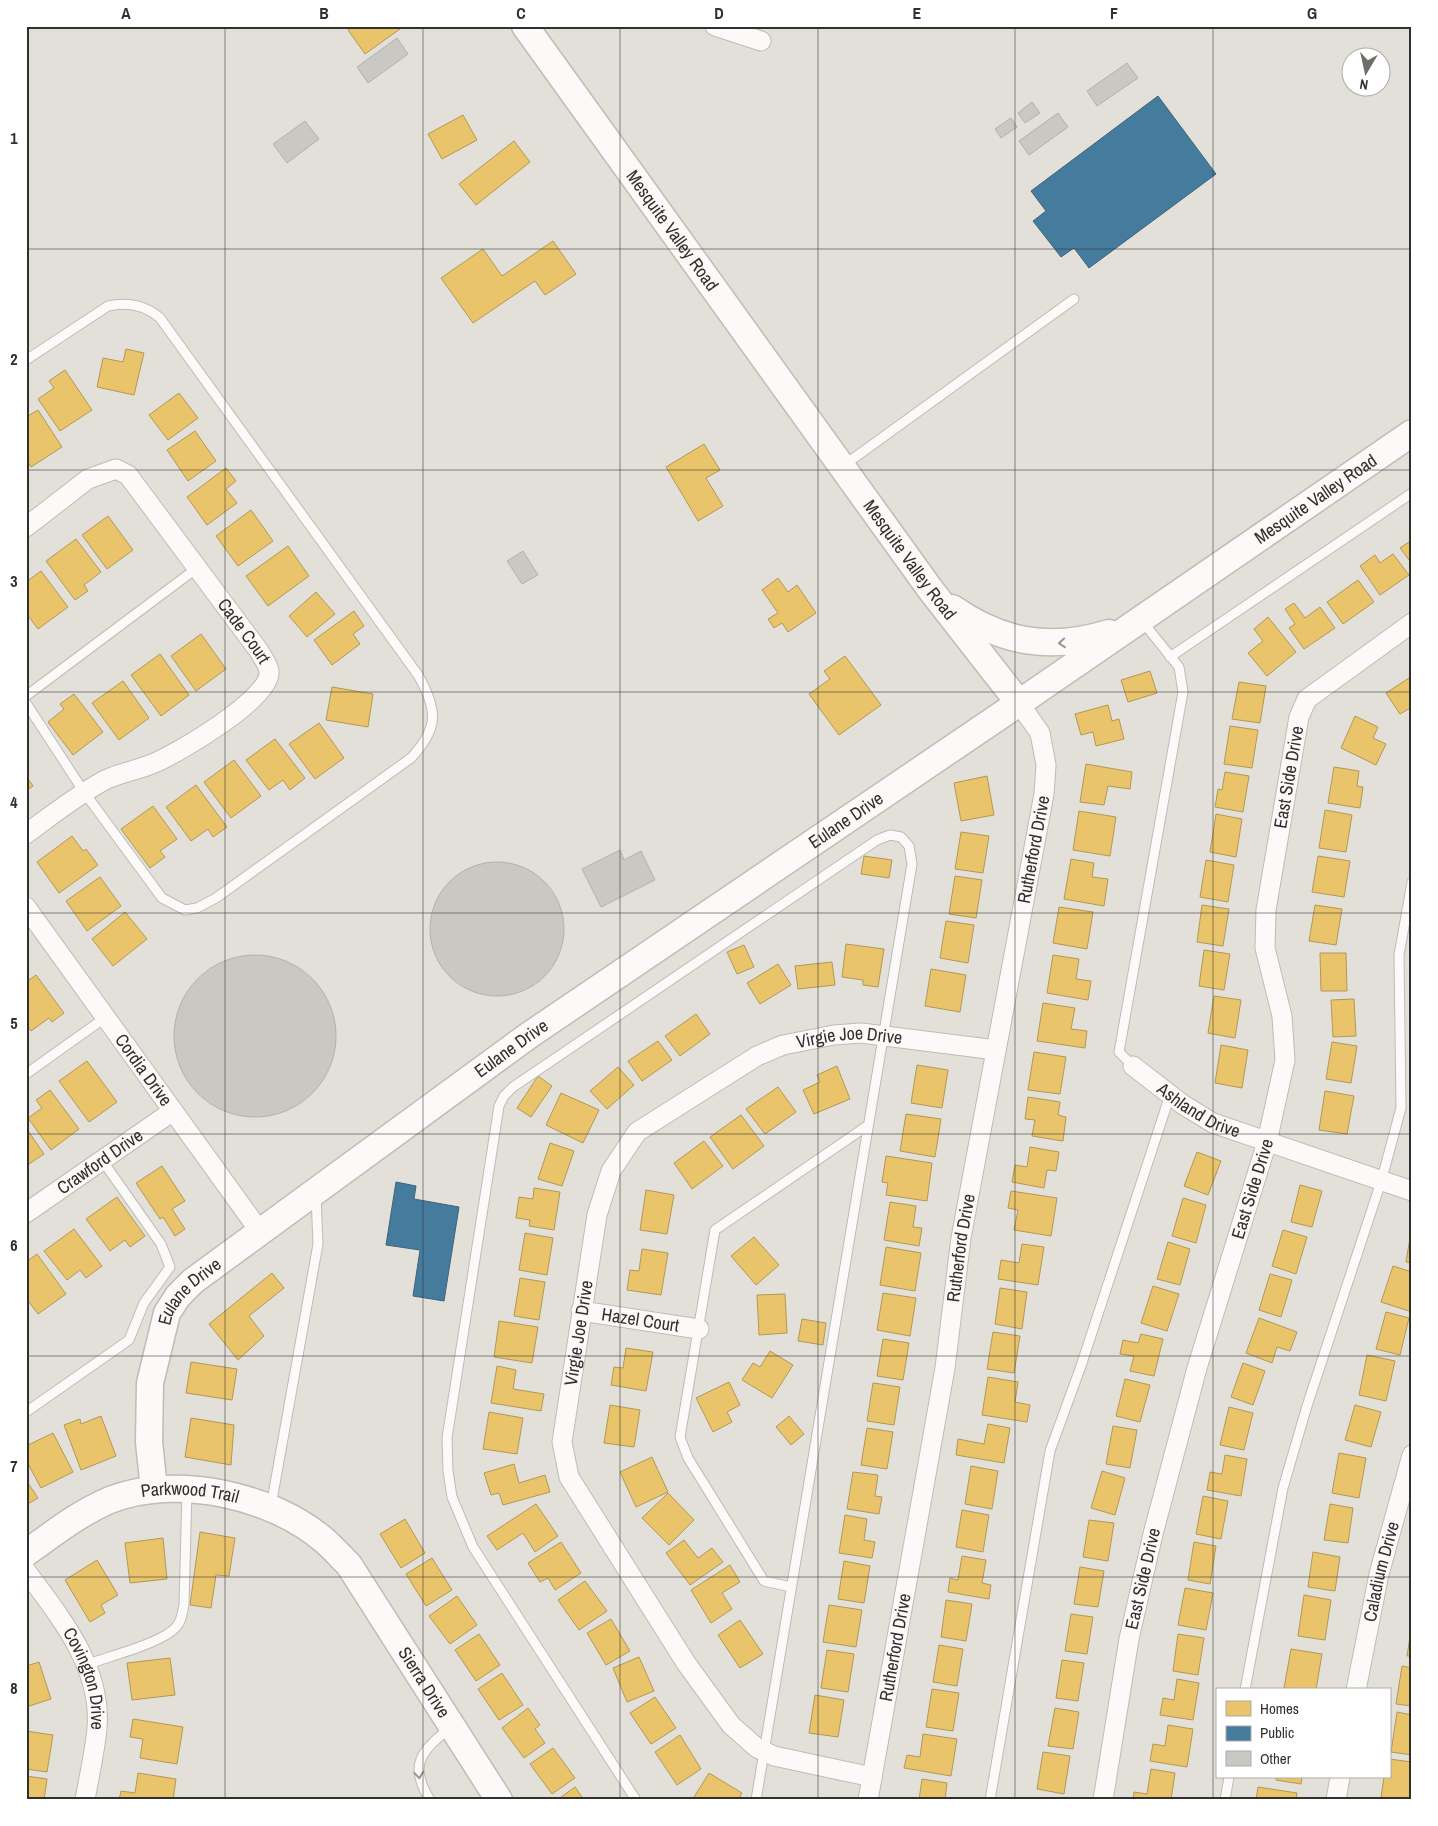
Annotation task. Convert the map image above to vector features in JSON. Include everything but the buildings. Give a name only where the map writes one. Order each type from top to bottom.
[{"type":"street","name":"Mesquite Valley Road","points":[[525,26],[936,595],[1019,703],[1412,433]]},
{"type":"street","points":[[716,26],[761,41]]},
{"type":"street","name":"Cade Court","points":[[26,527],[88,479],[116,469],[128,475],[259,651],[269,672],[268,681],[257,696],[240,710],[179,751],[153,764],[107,779],[84,792],[26,834]]},
{"type":"street","points":[[936,595],[975,622],[998,634],[1027,641],[1052,644],[1085,641],[1133,624]]},
{"type":"street","name":"East Side Drive","points":[[1103,1800],[1129,1640],[1153,1534],[1197,1368],[1267,1142],[1285,1060],[1282,1016],[1265,948],[1266,910],[1300,717],[1306,699],[1412,623]]},
{"type":"street","name":"Rutherford Drive","points":[[868,1800],[945,1368],[961,1238],[1044,794],[1046,765],[1040,733],[1019,703]]},
{"type":"street","name":"Eulane Drive","points":[[154,1489],[148,1407],[150,1383],[167,1313],[178,1296],[193,1282],[528,1036],[1019,703]]},
{"type":"street","name":"Cordia Drive","points":[[26,907],[32,926],[106,1017],[261,1233]]},
{"type":"street","name":"Virgie Joe Drive","points":[[872,1777],[774,1756],[758,1748],[731,1725],[691,1670],[569,1477],[562,1442],[597,1215],[611,1171],[637,1132],[757,1056],[783,1045],[834,1035],[861,1033],[996,1050]]},
{"type":"street","name":"Ashland Drive","points":[[1133,1066],[1170,1095],[1213,1124],[1412,1191]]},
{"type":"street","name":"Crawford Drive","points":[[26,1213],[173,1111]]},
{"type":"street","name":"Hazel Court","points":[[581,1312],[699,1329]]},
{"type":"street","name":"Caladium Drive","points":[[1356,1688],[1379,1574],[1412,1455]]},
{"type":"street","name":"Parkwood Trail","points":[[26,1553],[78,1517],[110,1500],[154,1489],[187,1489],[249,1499],[288,1517],[324,1540],[349,1565]]},
{"type":"street","name":"Sierra Drive","points":[[349,1565],[499,1800]]},
{"type":"street","name":"Covington Drive","points":[[26,1571],[68,1628],[77,1644],[94,1692],[97,1728],[85,1800]]},
{"type":"street","points":[[1336,1800],[1340,1778]]},
{"type":"lane","points":[[842,466],[1074,298]]},
{"type":"lane","points":[[26,360],[108,306],[119,303],[142,306],[160,318],[418,675],[433,707],[428,736],[411,758],[216,898],[197,908],[186,910],[162,898],[84,792],[26,703]]},
{"type":"lane","points":[[1170,657],[1412,493]]},
{"type":"lane","points":[[26,696],[197,568]]},
{"type":"lane","points":[[1133,624],[1179,667],[1182,692],[1119,1052],[1133,1066]]},
{"type":"lane","points":[[636,1800],[473,1548],[452,1497],[448,1472],[447,1438],[500,1106],[504,1096],[513,1086],[877,840],[890,835],[901,836],[909,846],[912,864],[756,1800]]},
{"type":"lane","points":[[1245,1688],[1282,1488],[1381,1182],[1401,1108],[1399,956],[1412,882]]},
{"type":"lane","points":[[26,1074],[106,1017]]},
{"type":"lane","points":[[990,1800],[1050,1451],[1081,1366],[1170,1095]]},
{"type":"lane","points":[[791,1587],[764,1581],[688,1458],[680,1438],[715,1230],[867,1126]]},
{"type":"lane","points":[[26,1412],[129,1340],[144,1303],[170,1267],[161,1244],[102,1160]]},
{"type":"lane","points":[[270,1509],[318,1244],[316,1193]]},
{"type":"lane","points":[[85,1665],[162,1638],[176,1628],[181,1621],[184,1605],[187,1489]]},
{"type":"lane","points":[[430,1800],[418,1778],[419,1759],[438,1737],[452,1726]]},
{"type":"lane","points":[[1225,1800],[1229,1778]]}]
